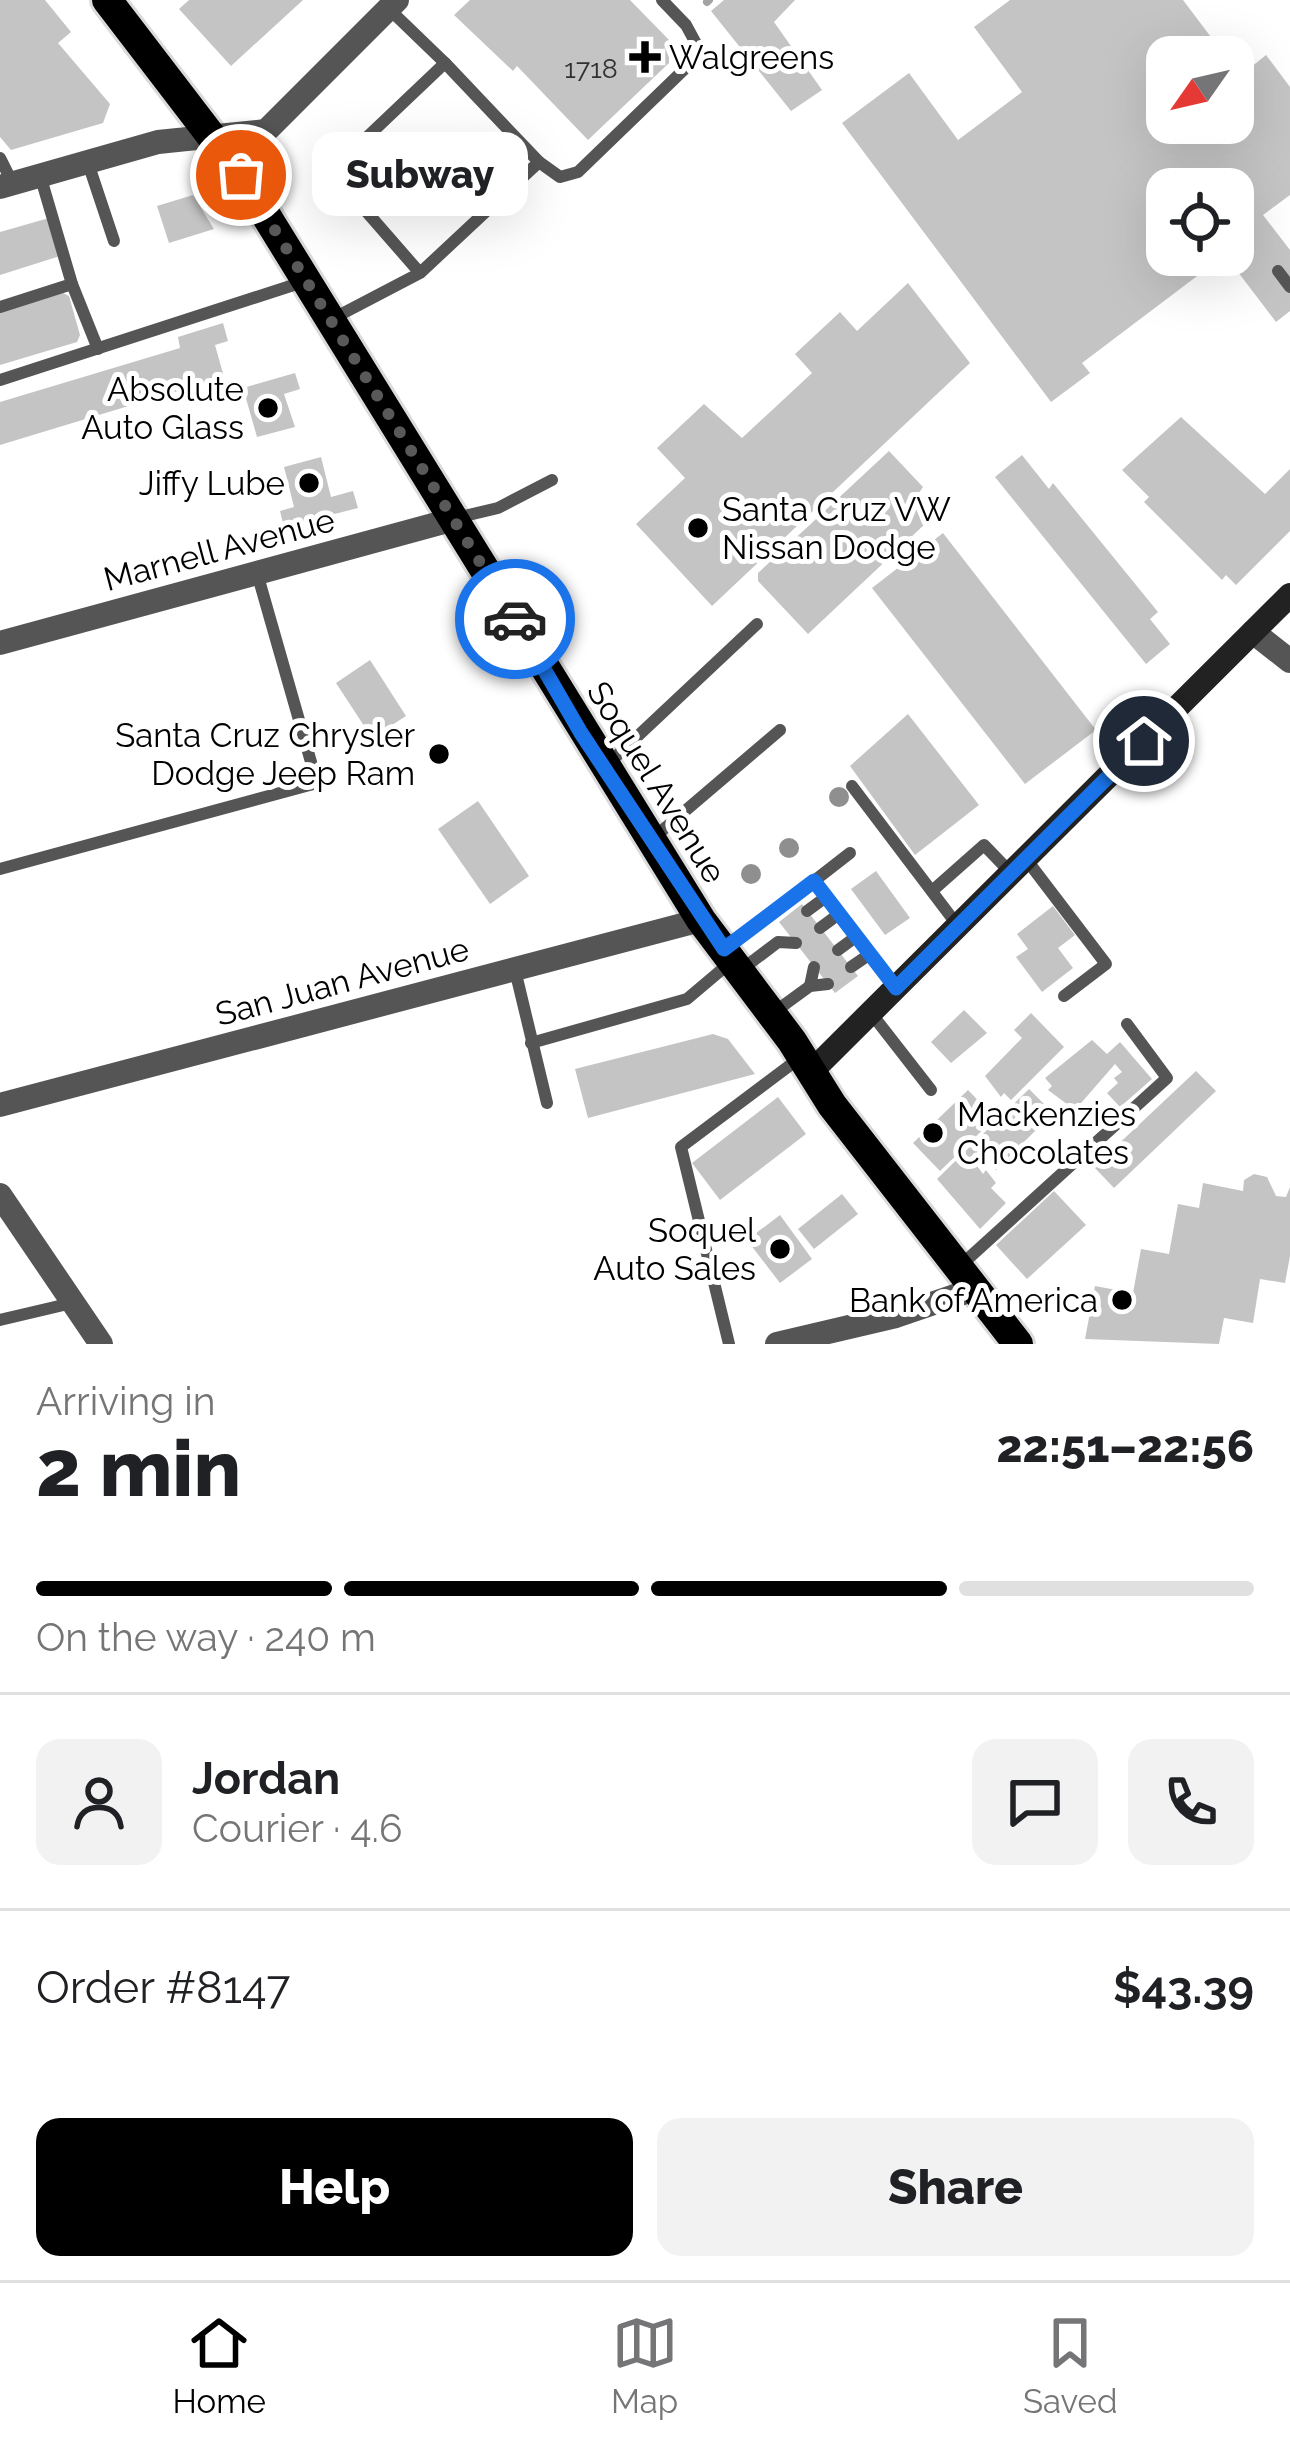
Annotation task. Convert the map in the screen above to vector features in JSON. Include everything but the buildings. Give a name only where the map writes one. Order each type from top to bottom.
[{"type":"main road","name":"Soquel Avenue","points":[[107,0],[212,135],[308,281],[701,920],[1018,1343]]},
{"type":"main road","points":[[807,1064],[871,1013],[1290,595]]},
{"type":"street","points":[[6,185],[158,142],[266,131],[392,4]]},
{"type":"street","name":"Marnell Avenue","points":[[0,644],[455,519]]},
{"type":"street","points":[[1253,632],[1290,661]]},
{"type":"street","name":"San Juan Avenue","points":[[0,1105],[701,920]]},
{"type":"street","points":[[0,1196],[101,1344]]},
{"type":"street","points":[[778,1344],[896,1316],[966,1279]]},
{"type":"lane","points":[[392,4],[539,162],[560,177],[578,172],[696,58],[699,49],[686,25],[662,0]]},
{"type":"lane","points":[[420,273],[338,179],[345,158],[445,63]]},
{"type":"lane","points":[[0,158],[6,185]]},
{"type":"lane","points":[[88,162],[114,241]]},
{"type":"lane","points":[[332,320],[420,273],[539,162]]},
{"type":"lane","points":[[40,176],[72,284],[98,350]]},
{"type":"lane","points":[[1278,271],[1290,286]]},
{"type":"lane","points":[[0,380],[308,281]]},
{"type":"lane","points":[[0,307],[72,284]]},
{"type":"lane","points":[[455,519],[498,508],[552,480]]},
{"type":"lane","points":[[0,869],[317,783],[257,573]]},
{"type":"lane","points":[[604,768],[758,624]]},
{"type":"lane","points":[[650,841],[779,730]]},
{"type":"lane","points":[[852,786],[958,926]]},
{"type":"lane","points":[[932,891],[984,844],[1018,866],[1106,964],[1064,996]]},
{"type":"lane","points":[[532,1043],[687,999],[850,853]]},
{"type":"lane","points":[[814,881],[896,988]]},
{"type":"lane","points":[[807,911],[826,897]]},
{"type":"lane","points":[[820,928],[839,914]]},
{"type":"lane","points":[[778,942],[783,928]]},
{"type":"lane","points":[[838,950],[857,937]]},
{"type":"lane","points":[[732,960],[778,942],[796,944]]},
{"type":"lane","points":[[851,967],[870,954]]},
{"type":"lane","points":[[810,986],[814,967]]},
{"type":"lane","points":[[514,969],[547,1103]]},
{"type":"lane","points":[[772,1014],[810,986],[828,984]]},
{"type":"lane","points":[[871,1013],[931,1090]]},
{"type":"lane","points":[[966,1279],[1167,1078],[1127,1024]]},
{"type":"lane","points":[[729,1344],[681,1147],[807,1064]]},
{"type":"lane","points":[[0,1320],[73,1303]]},
{"type":"way so far","points":[[241,175],[515,619]]},
{"type":"place","name":"Walgreens","points":[[645,57]]},
{"type":"place","name":"Subway","points":[[241,175]]},
{"type":"place","name":"Absolute Auto Glass","points":[[268,408]]},
{"type":"place","name":"Jiffy Lube","points":[[309,483]]},
{"type":"place","name":"Santa Cruz VW Nissan Dodge","points":[[698,528]]},
{"type":"place","name":"Santa Cruz Chrysler Dodge Jeep Ram","points":[[439,754]]},
{"type":"place","name":"Mackenzies Chocolates","points":[[933,1133]]},
{"type":"place","name":"Soquel Auto Sales","points":[[780,1249]]},
{"type":"place","name":"Bank of America","points":[[1122,1300]]},
{"type":"route","points":[[515,619],[581,733],[724,949],[814,881],[896,988],[1144,741]]}]
